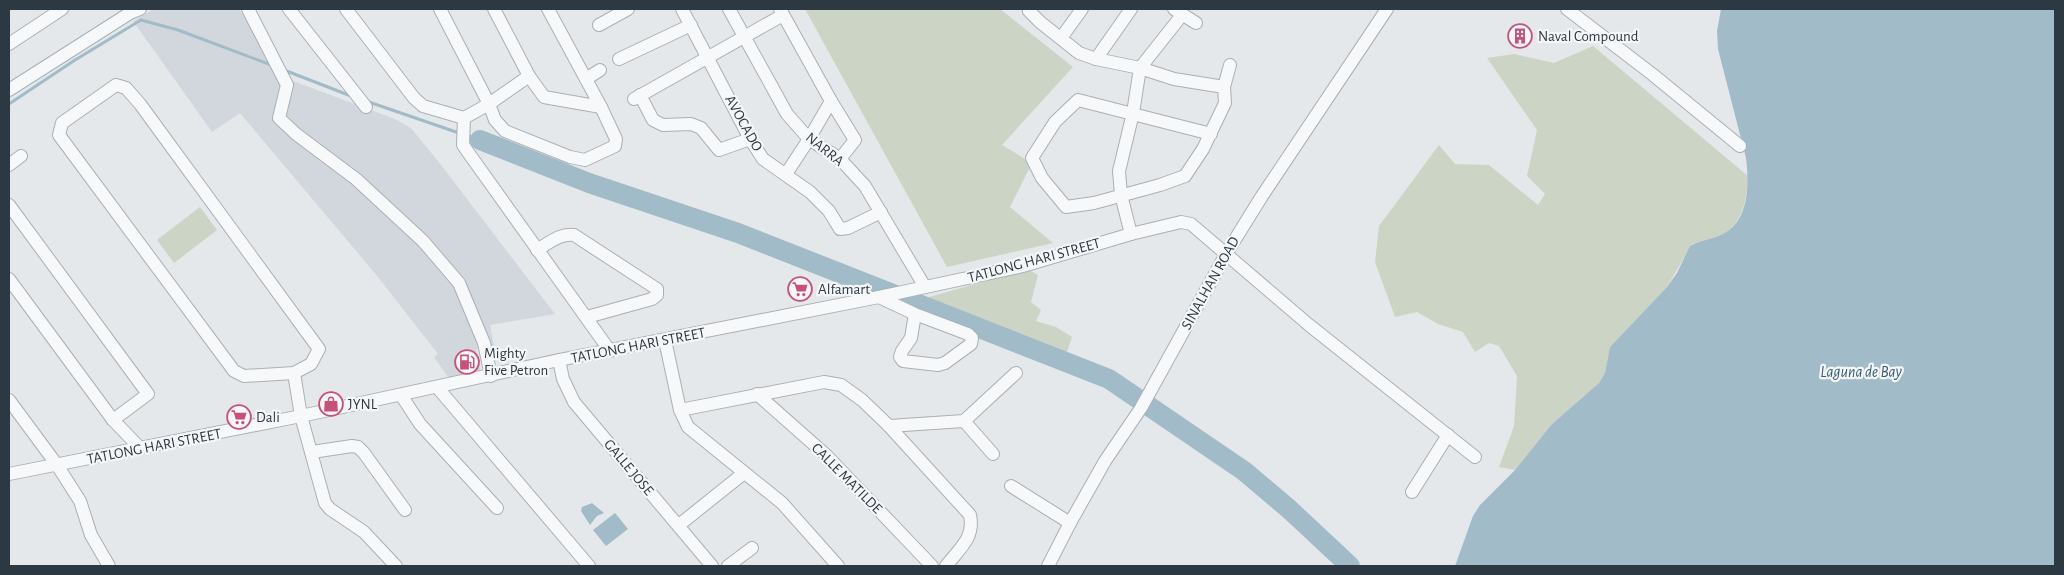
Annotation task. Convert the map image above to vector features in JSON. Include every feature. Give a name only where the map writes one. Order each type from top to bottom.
[{"type":"street","points":[[9,44],[62,9]]},
{"type":"street","points":[[9,90],[130,13],[140,9]]},
{"type":"street","points":[[248,9],[287,85],[279,118],[296,134],[356,179],[423,240],[459,283],[484,343],[491,376]]},
{"type":"street","points":[[288,9],[366,107]]},
{"type":"street","points":[[346,9],[414,98],[423,106],[464,122]]},
{"type":"street","points":[[440,9],[490,104],[495,120],[505,131],[570,157],[585,160],[615,146],[616,139],[586,78],[548,9]]},
{"type":"street","points":[[494,9],[529,76],[544,97],[601,107]]},
{"type":"street","points":[[599,25],[628,9]]},
{"type":"street","name":"AVOCADO","points":[[682,9],[709,57],[750,139],[764,159],[810,192],[829,210],[840,229],[848,228],[881,212]]},
{"type":"street","name":"NARRA","points":[[729,9],[787,114],[809,139],[840,159],[865,186],[881,212],[919,288]]},
{"type":"street","points":[[1030,9],[1029,11],[1040,22],[1079,53],[1096,59],[1140,68],[1174,79],[1224,87]]},
{"type":"street","points":[[1061,38],[1082,9]]},
{"type":"street","points":[[1096,59],[1131,9]]},
{"type":"street","name":"SINALHAN ROAD","points":[[1048,566],[1105,461],[1144,403],[1226,254],[1262,196],[1387,9]]},
{"type":"street","points":[[1567,9],[1652,74],[1740,146]]},
{"type":"street","points":[[750,139],[719,150],[701,128],[692,124],[663,125],[653,120],[637,97],[744,37],[782,12],[831,101],[855,140],[840,159]]},
{"type":"street","points":[[1131,234],[1121,195],[1119,171],[1133,113],[1140,68],[1178,12],[1196,22]]},
{"type":"street","points":[[619,59],[691,25]]},
{"type":"street","points":[[1211,134],[1078,100],[1055,122],[1032,158],[1042,178],[1066,207],[1094,203],[1186,176],[1211,134],[1225,103],[1224,87],[1230,65]]},
{"type":"street","points":[[586,78],[600,70]]},
{"type":"street","points":[[464,122],[529,76]]},
{"type":"street","points":[[116,85],[126,88],[319,350],[311,364],[294,373],[244,376],[234,371],[59,135],[62,123],[116,85]]},
{"type":"street","points":[[786,174],[831,101]]},
{"type":"street","points":[[464,122],[463,145],[610,351]]},
{"type":"street","points":[[9,165],[20,156]]},
{"type":"street","points":[[9,205],[148,394],[114,420]]},
{"type":"street","name":"TATLONG HARI STREET","points":[[9,474],[301,416],[559,360],[884,296],[1023,266],[1131,234],[1181,222],[1191,224],[1226,254]]},
{"type":"street","points":[[537,250],[567,234],[574,235],[657,289],[657,295],[652,299],[587,318]]},
{"type":"street","points":[[1226,254],[1309,325],[1475,457]]},
{"type":"street","points":[[9,280],[114,420],[140,448]]},
{"type":"street","points":[[884,296],[915,314],[968,334],[972,338],[971,344],[945,363],[938,365],[902,361],[900,357],[911,338],[915,314]]},
{"type":"street","points":[[665,340],[680,410],[688,427],[782,503],[832,564]]},
{"type":"street","name":"GALLE JOSE","points":[[559,360],[563,378],[574,402],[712,566]]},
{"type":"street","points":[[294,373],[301,416],[326,504],[330,509],[364,532],[396,566]]},
{"type":"street","points":[[889,426],[964,421],[1016,374]]},
{"type":"street","points":[[680,410],[824,382],[842,385],[862,400],[889,426],[970,515],[972,526],[969,536],[946,566]]},
{"type":"street","points":[[437,387],[589,566]]},
{"type":"street","name":"CALLE MATILDE","points":[[756,394],[827,456],[932,566]]},
{"type":"street","points":[[401,395],[420,424],[497,508]]},
{"type":"street","points":[[9,400],[57,465],[80,501],[91,535],[110,566]]},
{"type":"street","points":[[964,421],[993,454]]},
{"type":"street","points":[[1412,492],[1448,435]]},
{"type":"street","points":[[312,452],[352,446],[358,448],[364,452],[405,510]]},
{"type":"street","points":[[679,525],[744,473]]},
{"type":"street","points":[[1011,486],[1070,523]]},
{"type":"street","points":[[728,566],[752,548]]},
{"type":"shaded area","points":[[154,9],[239,9],[285,78],[395,119],[411,128],[555,314],[490,325],[494,346],[476,349],[481,374],[450,380],[434,357],[438,354],[378,277],[240,113],[212,132],[133,21]]},
{"type":"green space","points":[[805,9],[1000,9],[1073,67],[1002,145],[1032,163],[1010,207],[1053,243],[947,267]]},
{"type":"green space","points":[[1593,46],[1748,176],[1747,192],[1740,215],[1731,228],[1717,237],[1692,244],[1667,287],[1610,347],[1605,373],[1599,383],[1552,424],[1515,470],[1499,467],[1514,426],[1517,376],[1499,346],[1489,343],[1475,352],[1463,332],[1438,324],[1417,312],[1395,317],[1375,262],[1379,226],[1439,145],[1455,164],[1489,165],[1538,205],[1545,194],[1527,176],[1537,130],[1487,58],[1514,54],[1554,63]]},
{"type":"green space","points":[[200,207],[217,230],[174,263],[157,240]]},
{"type":"green space","points":[[1027,269],[1038,275],[1031,302],[1041,310],[1036,321],[1056,327],[1072,337],[1064,361],[912,302]]},
{"type":"water","name":"Laguna de Bay","points":[[1721,9],[2055,9],[2055,566],[1455,566],[1473,516],[1480,505],[1515,470],[1552,424],[1599,383],[1605,373],[1610,347],[1667,287],[1677,273],[1690,246],[1723,234],[1732,228],[1743,210],[1747,189],[1746,158],[1718,49],[1717,31]]},
{"type":"water","points":[[592,503],[604,513],[597,516],[590,525],[581,511],[582,507]]},
{"type":"water","points":[[615,513],[628,529],[606,546],[593,530]]},
{"type":"waterway","points":[[9,104],[75,60],[141,20],[178,30],[274,66]]},
{"type":"waterway","points":[[284,70],[351,96]]},
{"type":"waterway","points":[[366,101],[459,133]]},
{"type":"waterway","points":[[468,136],[480,140]]},
{"type":"waterway","points":[[480,140],[589,183],[738,233],[1109,379],[1244,471],[1289,509],[1350,566]]},
{"type":"place","name":"Naval Compound","points":[[1520,36]]},
{"type":"place","name":"Alfamart","points":[[800,289]]},
{"type":"place","name":"Mighty Five Petron","points":[[467,362]]},
{"type":"place","name":"JYNL","points":[[331,404]]},
{"type":"place","name":"Dali","points":[[239,417]]}]
